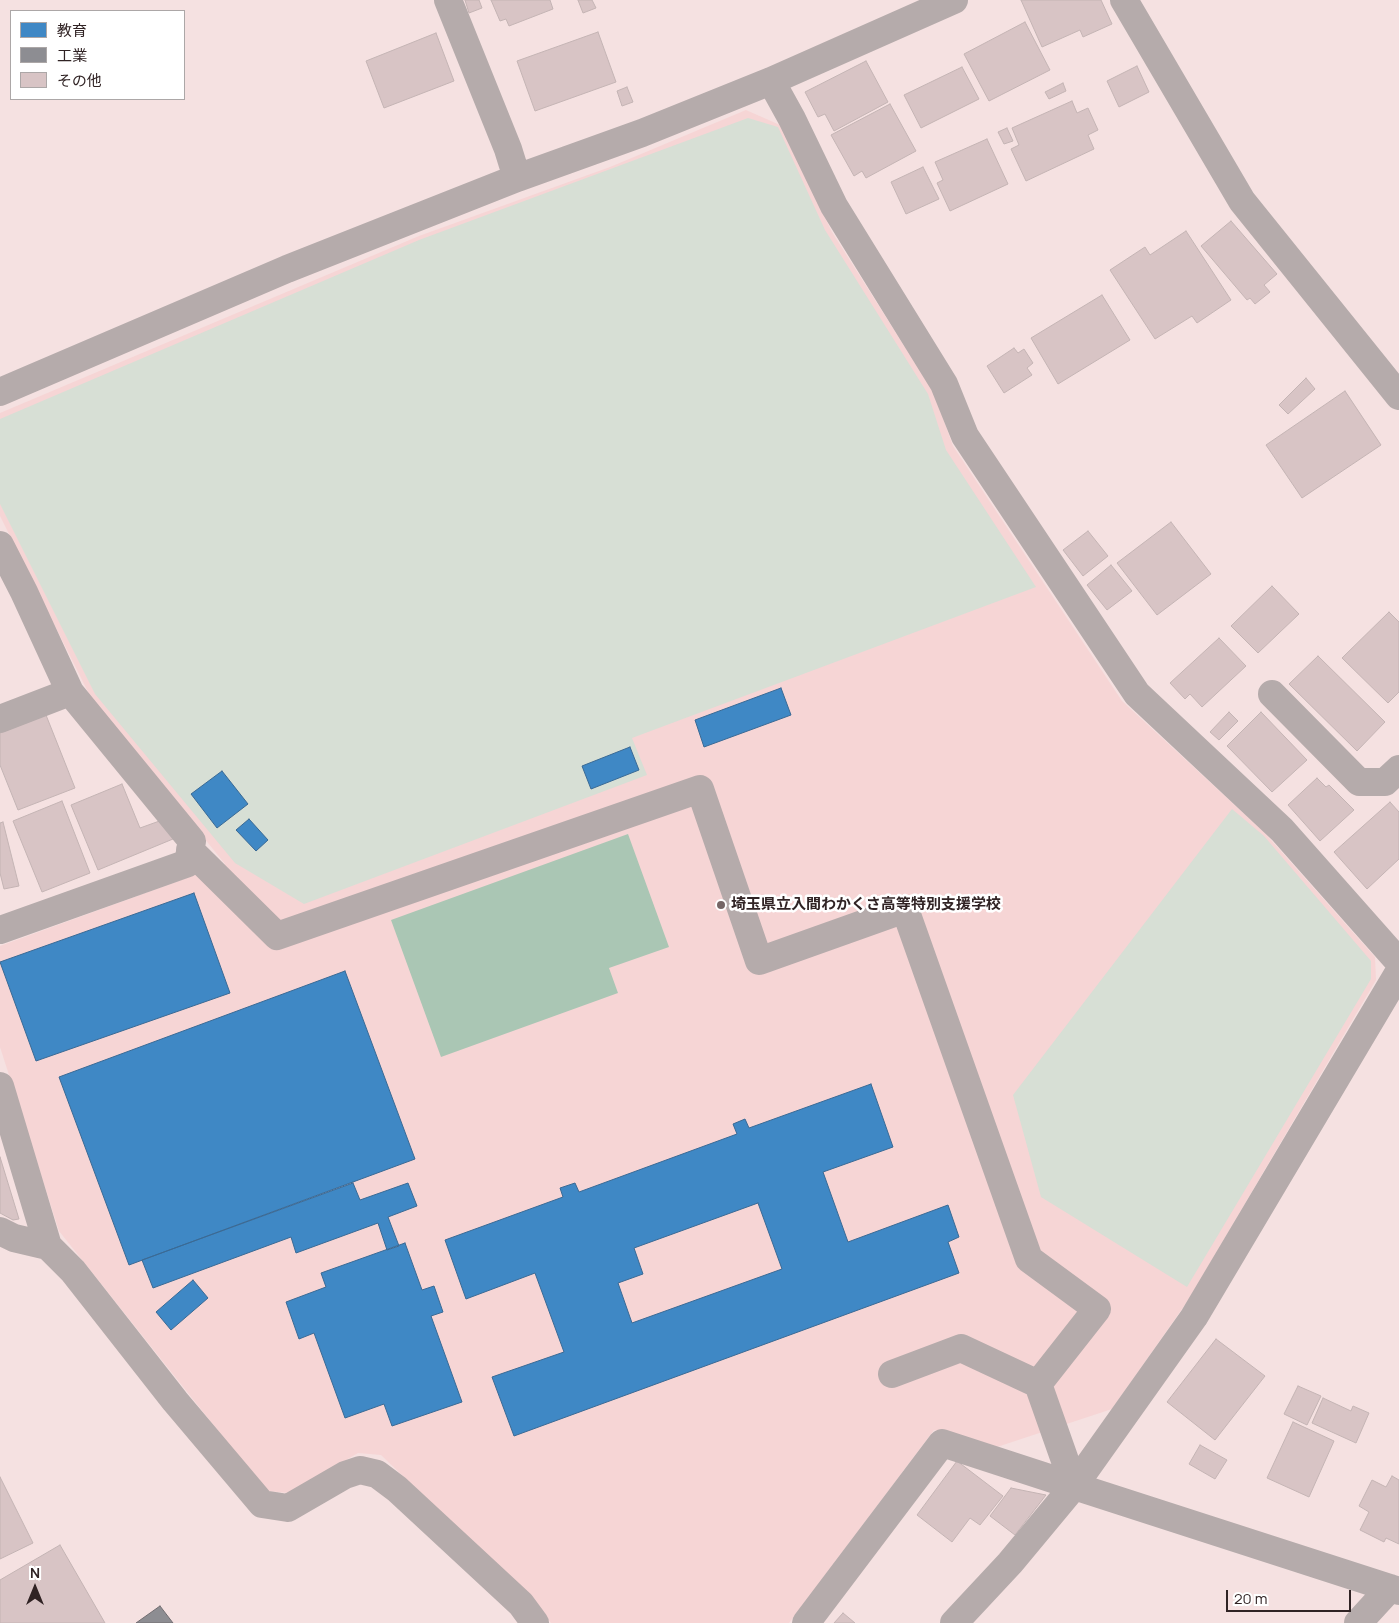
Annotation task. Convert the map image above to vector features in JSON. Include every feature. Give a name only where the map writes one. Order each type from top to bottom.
[{"type":"street","points":[[448,0],[508,149],[517,178]]},
{"type":"street","points":[[0,392],[287,269],[517,178],[642,133],[771,81],[954,0]]},
{"type":"street","points":[[1124,0],[1242,201],[1399,396]]},
{"type":"street","points":[[771,81],[834,206],[944,384],[965,436],[1137,694],[1282,830],[1399,962]]},
{"type":"street","points":[[0,546],[24,592],[70,692],[192,841],[188,863],[0,930]]},
{"type":"street","points":[[0,719],[70,692]]},
{"type":"street","points":[[1272,694],[1359,782],[1385,782],[1399,769]]},
{"type":"street","points":[[190,850],[277,936],[700,789],[759,961],[905,909],[1029,1259],[1097,1309],[1038,1384]]},
{"type":"street","points":[[954,1623],[1010,1563],[1074,1486],[1194,1317],[1399,972]]},
{"type":"street","points":[[0,1086],[48,1246],[73,1271],[175,1401],[262,1504],[288,1508],[346,1474],[360,1470],[376,1474],[398,1489],[521,1604],[536,1623]]},
{"type":"street","points":[[0,1231],[14,1238],[48,1246]]},
{"type":"street","points":[[892,1374],[961,1348],[1038,1384],[1074,1486]]},
{"type":"street","points":[[806,1623],[942,1443],[1395,1589],[1358,1623]]},
{"type":"shaded area","name":"埼玉県立入間わかくさ高等特別支援学校","points":[[746,110],[780,125],[832,232],[934,393],[953,446],[1122,701],[1264,832],[1375,957],[1376,980],[1189,1299],[1112,1409],[997,1447],[934,1430],[789,1623],[551,1623],[526,1594],[381,1455],[358,1453],[290,1493],[266,1491],[59,1231],[0,1047],[0,946],[225,864],[91,698],[0,516],[0,413],[419,236],[610,167]]},
{"type":"shaded area","points":[[748,118],[778,127],[825,230],[928,394],[946,450],[1036,587],[632,738],[647,775],[304,904],[235,863],[95,694],[0,504],[0,419],[419,240]]},
{"type":"shaded area","points":[[1232,809],[1264,836],[1371,961],[1371,979],[1187,1287],[1041,1197],[1013,1095]]},
{"type":"shaded area","points":[[628,834],[669,947],[609,968],[618,993],[441,1057],[391,920]]},
{"type":"building: 教育","points":[[781,688],[791,715],[704,747],[695,720]]},
{"type":"building: 教育","points":[[630,747],[639,770],[591,789],[582,766]]},
{"type":"building: 教育","points":[[222,771],[248,804],[217,828],[191,794]]},
{"type":"building: 教育","points":[[249,819],[268,840],[256,851],[236,830]]},
{"type":"building: 教育","points":[[194,893],[230,993],[36,1061],[0,962]]},
{"type":"building: 教育","points":[[345,971],[415,1159],[129,1265],[59,1077]]},
{"type":"building: 教育","points":[[871,1084],[893,1147],[823,1172],[848,1242],[948,1205],[959,1237],[948,1242],[959,1273],[514,1436],[492,1377],[564,1352],[535,1273],[466,1299],[445,1240],[563,1197],[560,1188],[575,1183],[579,1192],[737,1134],[733,1124],[745,1119],[749,1128]],"holes":[[[758,1203],[782,1269],[632,1323],[618,1283],[643,1274],[634,1248]]]},
{"type":"building: 教育","points":[[353,1183],[360,1200],[408,1183],[417,1206],[388,1217],[399,1246],[387,1250],[378,1223],[296,1253],[291,1237],[153,1288],[142,1260]]},
{"type":"building: 教育","points":[[405,1243],[422,1290],[434,1286],[443,1312],[431,1316],[462,1402],[392,1426],[384,1404],[345,1418],[314,1333],[299,1339],[286,1302],[326,1287],[321,1273]]},
{"type":"building: 教育","points":[[193,1280],[208,1298],[171,1330],[156,1312]]},
{"type":"building: 工業","points":[[160,1606],[173,1623],[136,1623]]},
{"type":"building: その他","points":[[465,0],[479,0],[482,8],[469,13]]},
{"type":"building: その他","points":[[491,0],[550,0],[553,9],[509,26],[506,19],[500,21]]},
{"type":"building: その他","points":[[578,0],[592,0],[596,8],[583,13]]},
{"type":"building: その他","points":[[1021,0],[1101,0],[1112,24],[1083,37],[1080,30],[1042,47]]},
{"type":"building: その他","points":[[1025,22],[1050,70],[989,101],[964,54]]},
{"type":"building: その他","points":[[598,32],[616,82],[535,111],[517,61]]},
{"type":"building: その他","points":[[436,33],[454,81],[384,108],[366,61]]},
{"type":"building: その他","points":[[866,61],[888,102],[834,131],[825,114],[818,117],[805,92]]},
{"type":"building: その他","points":[[1137,66],[1149,92],[1119,107],[1107,81]]},
{"type":"building: その他","points":[[962,67],[979,99],[921,128],[904,95]]},
{"type":"building: その他","points":[[1063,83],[1066,91],[1049,99],[1045,92]]},
{"type":"building: その他","points":[[627,87],[633,102],[622,106],[617,91]]},
{"type":"building: その他","points":[[1072,101],[1077,113],[1088,108],[1098,130],[1088,135],[1094,149],[1026,181],[1011,149],[1019,145],[1012,128]]},
{"type":"building: その他","points":[[890,104],[916,151],[866,178],[862,171],[854,176],[831,135]]},
{"type":"building: その他","points":[[1007,128],[1013,141],[1004,144],[998,132]]},
{"type":"building: その他","points":[[987,139],[1008,184],[950,211],[937,183],[943,180],[935,162]]},
{"type":"building: その他","points":[[923,167],[939,199],[906,214],[891,182]]},
{"type":"building: その他","points":[[1231,221],[1277,274],[1264,285],[1270,292],[1255,304],[1250,298],[1247,300],[1201,246]]},
{"type":"building: その他","points":[[1186,231],[1231,300],[1197,323],[1192,316],[1155,339],[1110,270],[1145,247],[1150,255]]},
{"type":"building: その他","points":[[1102,295],[1130,340],[1058,384],[1031,338]]},
{"type":"building: その他","points":[[1014,348],[1018,353],[1024,349],[1033,363],[1027,368],[1032,375],[1004,393],[987,366]]},
{"type":"building: その他","points":[[1306,378],[1315,389],[1288,414],[1279,405]]},
{"type":"building: その他","points":[[1345,391],[1381,445],[1302,498],[1266,445]]},
{"type":"building: その他","points":[[1171,522],[1211,574],[1157,615],[1117,563]]},
{"type":"building: その他","points":[[1088,531],[1108,556],[1083,576],[1063,550]]},
{"type":"building: その他","points":[[1111,565],[1132,591],[1107,610],[1087,585]]},
{"type":"building: その他","points":[[1272,586],[1299,614],[1258,653],[1231,626]]},
{"type":"building: その他","points":[[1389,612],[1399,622],[1399,692],[1388,703],[1342,658]]},
{"type":"building: その他","points":[[1219,638],[1246,666],[1202,707],[1190,694],[1185,699],[1170,683]]},
{"type":"building: その他","points":[[1318,656],[1385,722],[1357,751],[1289,684]]},
{"type":"building: その他","points":[[1229,712],[1238,721],[1219,740],[1210,732]]},
{"type":"building: その他","points":[[1261,712],[1307,760],[1272,792],[1227,746]]},
{"type":"building: その他","points":[[46,715],[75,788],[18,810],[0,765],[0,733]]},
{"type":"building: その他","points":[[1317,778],[1326,787],[1329,785],[1354,810],[1320,841],[1288,805]]},
{"type":"building: その他","points":[[122,784],[140,828],[165,819],[173,839],[98,870],[71,805]]},
{"type":"building: その他","points":[[62,801],[90,873],[42,892],[13,821]]},
{"type":"building: その他","points":[[1390,802],[1399,812],[1399,859],[1367,889],[1334,852]]},
{"type":"building: その他","points":[[3,822],[19,886],[4,889],[0,873],[0,823]]},
{"type":"building: その他","points":[[0,1157],[19,1219],[13,1220],[0,1213]]},
{"type":"building: その他","points":[[1216,1339],[1265,1376],[1215,1440],[1167,1402]]},
{"type":"building: その他","points":[[1298,1386],[1321,1396],[1307,1425],[1284,1414]]},
{"type":"building: その他","points":[[1323,1398],[1351,1411],[1353,1406],[1369,1413],[1356,1443],[1312,1423]]},
{"type":"building: その他","points":[[1293,1422],[1334,1441],[1309,1497],[1267,1478]]},
{"type":"building: その他","points":[[1200,1445],[1227,1460],[1215,1479],[1189,1464]]},
{"type":"building: その他","points":[[957,1461],[1003,1496],[980,1525],[970,1518],[952,1542],[917,1515]]},
{"type":"building: その他","points":[[1392,1476],[1399,1480],[1399,1544],[1386,1538],[1384,1542],[1360,1530],[1369,1512],[1359,1506],[1372,1480],[1386,1487]]},
{"type":"building: その他","points":[[0,1477],[33,1543],[0,1559]]},
{"type":"building: その他","points":[[1011,1488],[1046,1495],[1015,1535],[990,1516]]},
{"type":"building: その他","points":[[60,1545],[105,1623],[0,1623],[0,1580]]},
{"type":"building: その他","points":[[843,1613],[855,1623],[834,1623]]},
{"type":"place","name":"埼玉県立入間わかくさ高等特別支援学校","points":[[721,905]]}]
